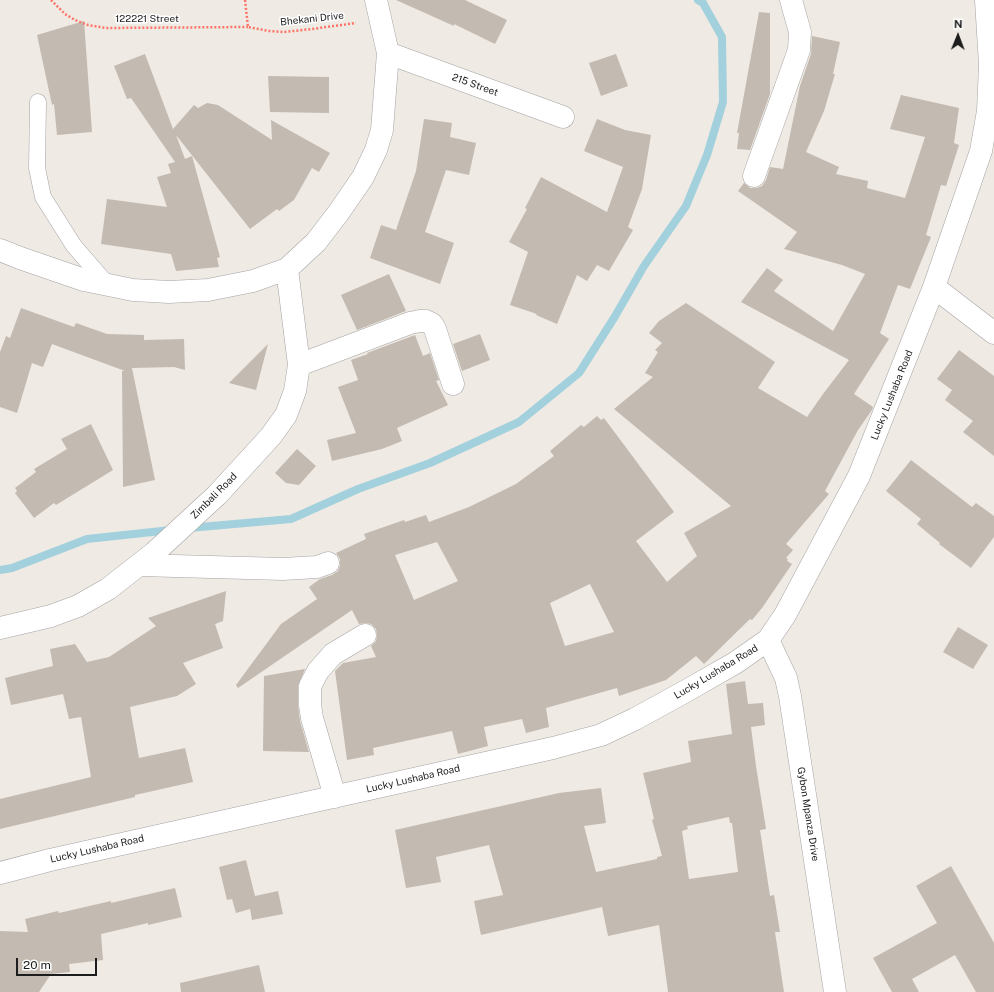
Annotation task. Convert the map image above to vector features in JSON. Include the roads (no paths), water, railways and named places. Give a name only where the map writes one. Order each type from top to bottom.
[{"type":"street","points":[[754,176],[799,50],[800,32],[792,0]]},
{"type":"street","name":"Lucky Lushaba Road","points":[[0,873],[50,860],[554,748],[601,735],[635,720],[686,691],[735,663],[768,640],[785,615],[859,476],[934,287],[981,151],[988,111],[990,65],[986,0]]},
{"type":"street","points":[[0,250],[77,277],[133,290],[169,292],[208,290],[253,281],[287,269],[316,242],[339,212],[363,177],[376,150],[382,130],[388,53],[378,10]]},
{"type":"street","name":"215 Street","points":[[388,53],[563,117]]},
{"type":"street","name":"Zimbali Road","points":[[0,628],[51,616],[78,606],[108,589],[146,559],[217,495],[271,436],[286,415],[295,391],[299,365],[287,269]]},
{"type":"street","points":[[934,287],[994,333]]},
{"type":"street","points":[[299,365],[410,323],[426,321],[432,324],[435,329],[453,384]]},
{"type":"street","points":[[146,559],[283,569],[317,567],[328,563]]},
{"type":"street","points":[[335,797],[312,718],[310,686],[318,671],[334,654],[365,635]]},
{"type":"street","name":"Gybon Mpanza Drive","points":[[768,640],[786,678],[790,696],[835,992]]},
{"type":"lane","points":[[38,102],[37,168],[43,197],[74,246],[107,284]]},
{"type":"waterway","points":[[189,528],[291,519],[358,489],[430,463],[519,422],[579,373],[614,318],[644,266],[686,206],[707,155],[723,102],[722,37],[703,3],[698,0]]},
{"type":"waterway","points":[[0,570],[12,568],[87,539],[171,530]]}]
